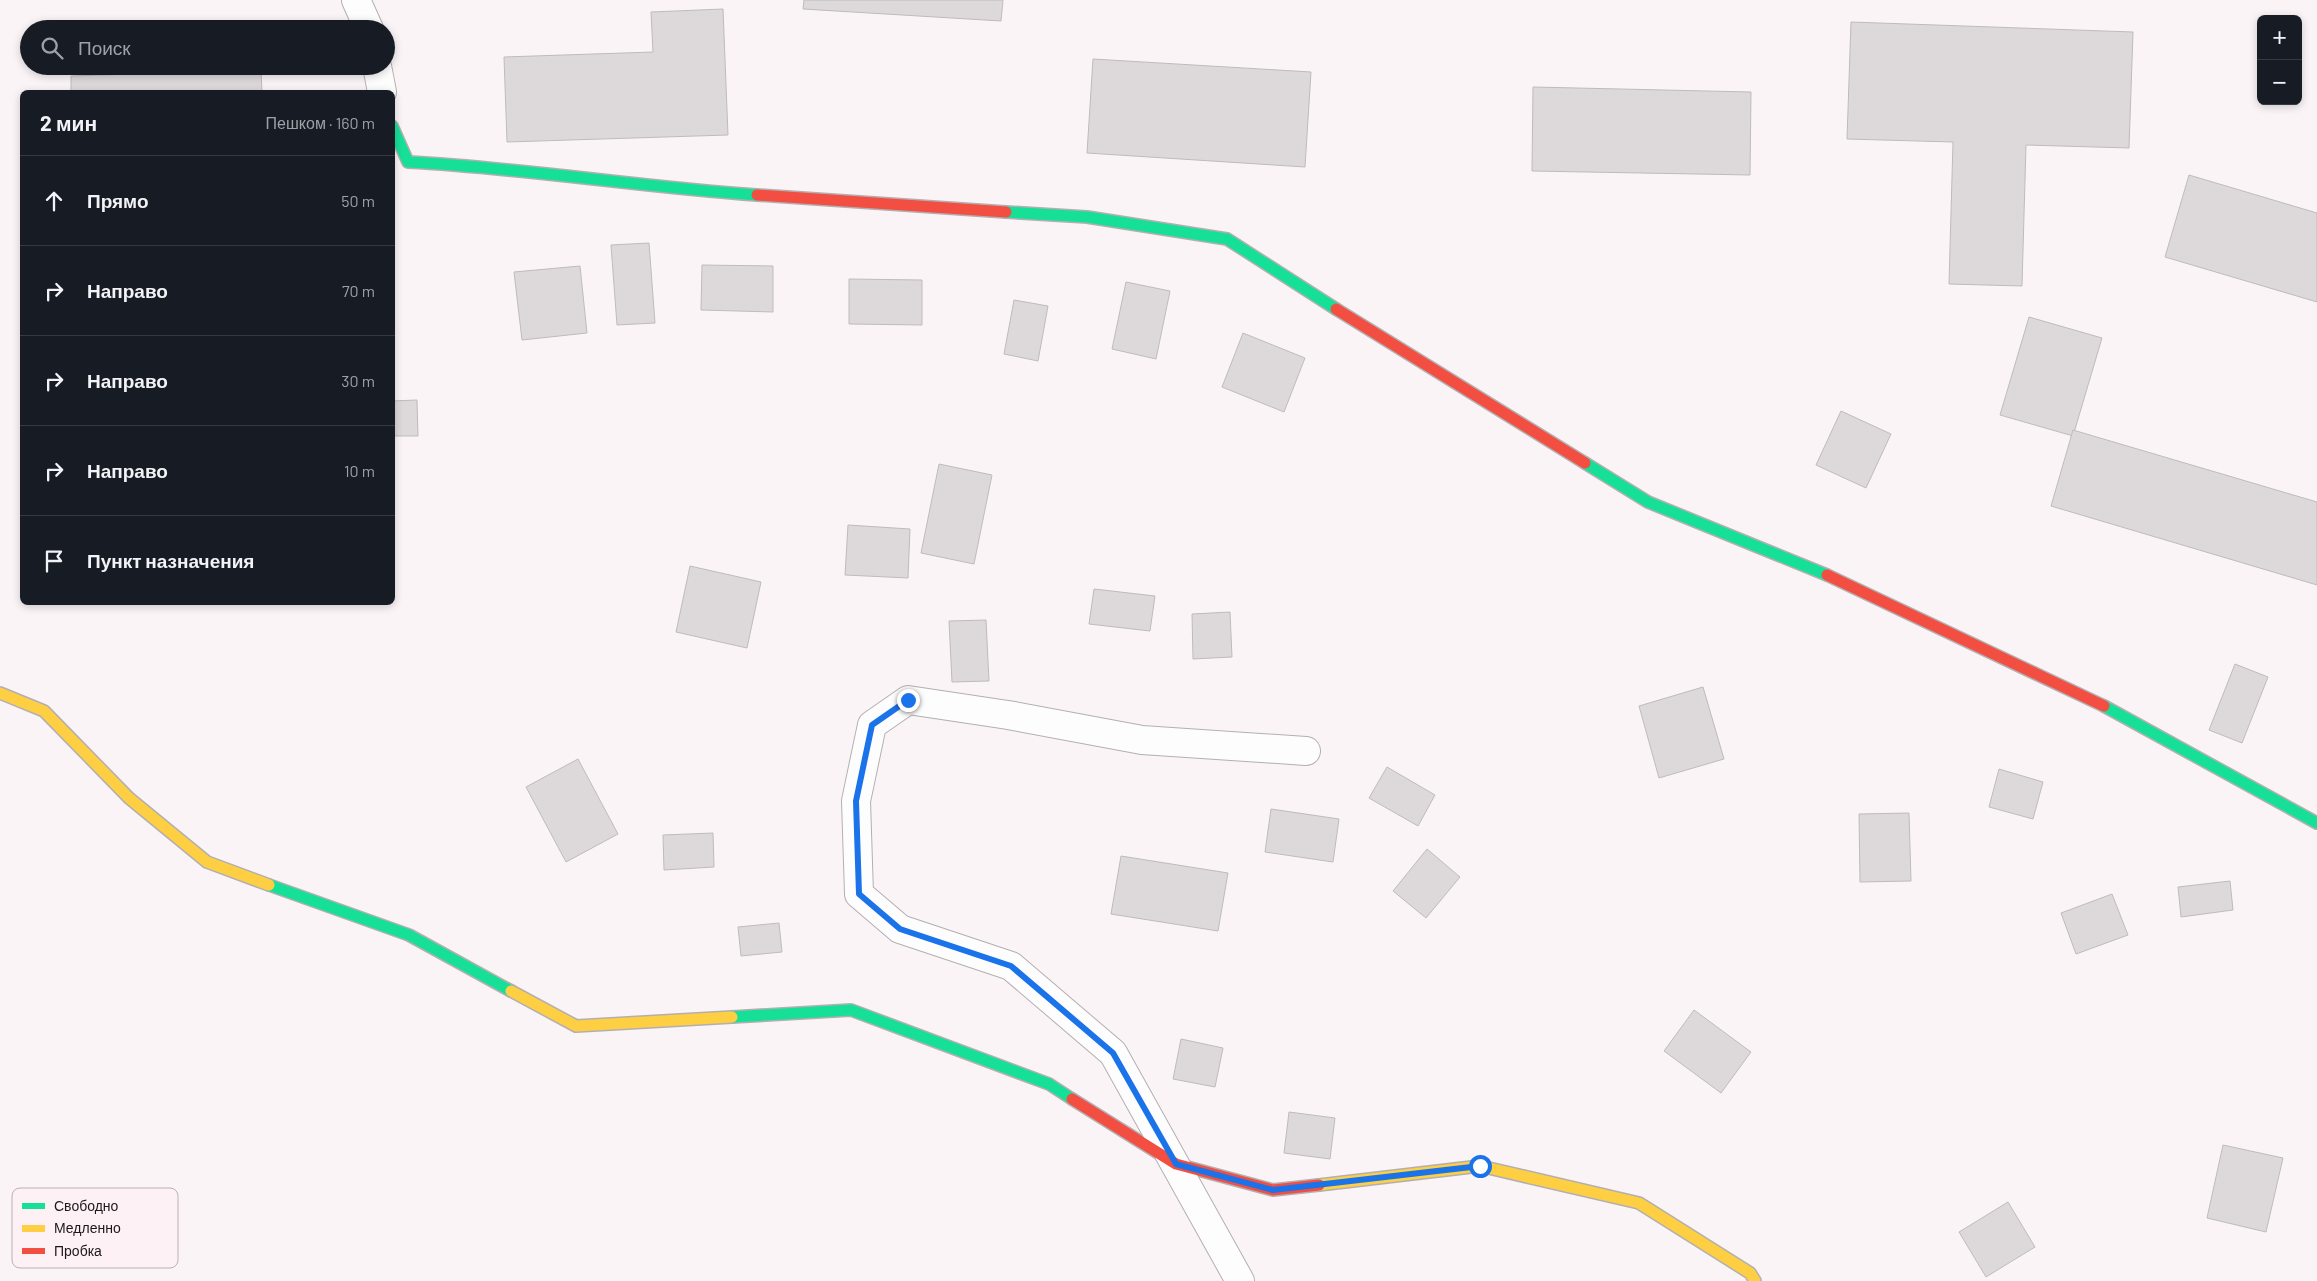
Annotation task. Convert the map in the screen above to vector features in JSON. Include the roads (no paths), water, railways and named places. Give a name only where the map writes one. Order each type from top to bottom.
[{"type":"street","points":[[356,0],[366,20]]},
{"type":"street","points":[[379,75],[382,90]]},
{"type":"street","points":[[395,133],[408,162],[469,164],[679,190],[1087,217],[1227,239],[1396,348],[1648,502],[1854,586],[2090,698],[2317,823]]},
{"type":"street","points":[[0,693],[44,711],[129,798],[207,862],[409,935],[576,1026],[851,1010],[1049,1084],[1176,1164],[1273,1190],[1480,1166],[1639,1203],[1750,1273],[1755,1281]]},
{"type":"street","points":[[1240,1281],[1113,1053],[1011,966],[900,929],[859,894],[856,801],[872,725],[908,700],[1008,715],[1142,740],[1306,751]]}]
